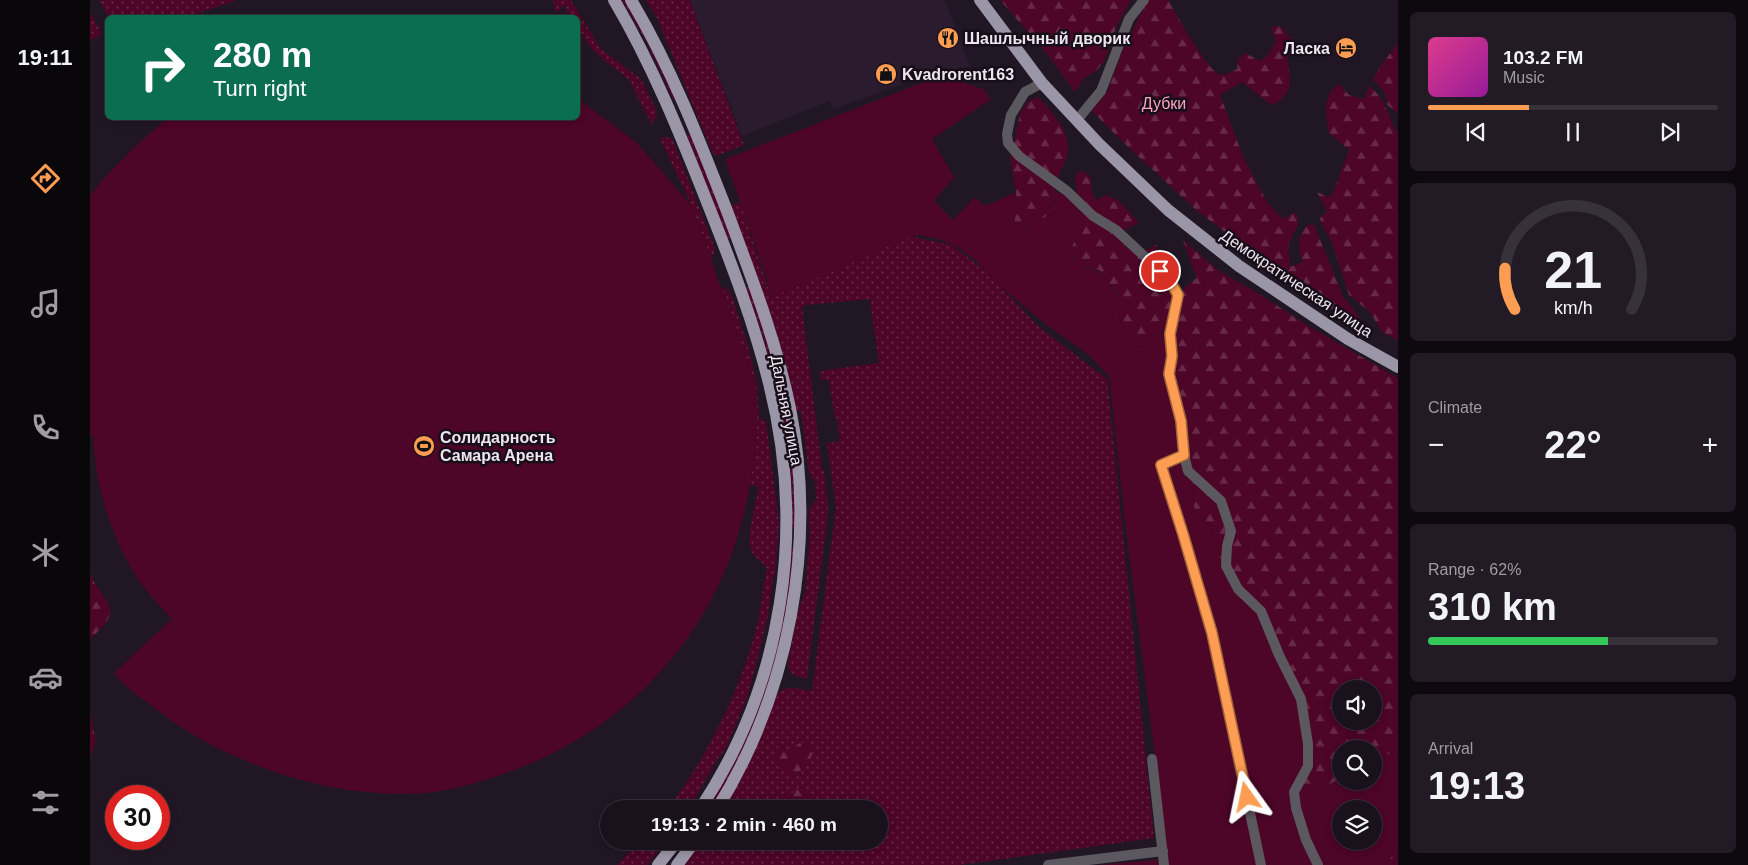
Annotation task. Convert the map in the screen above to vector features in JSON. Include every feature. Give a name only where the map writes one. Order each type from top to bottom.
[{"type":"main road","name":"Дальняя улица","points":[[614,0],[634,34],[674,121],[732,269],[756,340],[769,385],[778,432],[787,522],[793,539],[798,574],[786,638],[775,679],[751,746],[722,800]]},
{"type":"main road","name":"Дальняя улица","points":[[631,0],[668,69],[689,116],[767,320],[790,408],[800,489],[793,539],[785,566],[774,637],[765,668],[750,714],[731,758],[705,800]]},
{"type":"main road","name":"Демократическая улица","points":[[980,0],[1042,83],[1099,144],[1168,210],[1239,266],[1348,338],[1398,367]]},
{"type":"main road","points":[[674,121],[689,116]]},
{"type":"main road","points":[[732,269],[747,264]]},
{"type":"main road","points":[[658,865],[670,850]]},
{"type":"main road","points":[[676,865],[688,850]]},
{"type":"street","points":[[1077,120],[1101,91],[1129,19],[1144,0]]},
{"type":"street","points":[[1042,83],[1025,92],[1011,115],[1007,134],[1008,143],[1019,156],[1067,190],[1093,216],[1116,230],[1169,279],[1178,295],[1170,334],[1172,356],[1169,374],[1181,421],[1184,455],[1188,471],[1221,502],[1231,531],[1227,546],[1226,566],[1238,589],[1261,611],[1279,655],[1301,699],[1308,744],[1308,766],[1294,792],[1296,808],[1306,840],[1318,865]]},
{"type":"street","points":[[1184,455],[1161,465],[1212,633],[1262,865]]},
{"type":"street","points":[[1152,759],[1164,865]]},
{"type":"street","points":[[1048,865],[1163,852]]},
{"type":"shaded area","points":[[690,0],[945,0],[970,66],[928,75],[833,109],[829,101],[742,136]]},
{"type":"green space","points":[[99,0],[237,0],[194,15],[107,15]]},
{"type":"green space","points":[[553,0],[571,0],[601,49],[641,79],[657,112],[656,118],[649,126],[650,122],[629,80],[609,65],[593,50],[584,38],[580,28],[580,15],[569,15],[565,5],[555,13]]},
{"type":"green space","points":[[622,0],[628,0],[678,98],[673,99],[646,41]]},
{"type":"green space","points":[[646,0],[690,0],[744,145],[715,156],[657,18]]},
{"type":"green space","points":[[1000,0],[1131,0],[1117,25],[1104,62],[1096,71],[1084,78],[1075,92],[1048,55]]},
{"type":"green space","name":"Дубки","points":[[1150,0],[1168,0],[1199,51],[1219,74],[1225,75],[1237,69],[1238,59],[1246,53],[1259,61],[1267,56],[1276,41],[1271,27],[1280,26],[1294,42],[1295,45],[1287,58],[1290,84],[1285,95],[1274,105],[1267,102],[1242,82],[1220,95],[1244,159],[1267,202],[1283,219],[1296,212],[1298,225],[1289,245],[1290,267],[1303,262],[1299,246],[1300,237],[1309,224],[1314,225],[1343,296],[1369,330],[1332,309],[1265,263],[1195,209],[1092,111],[1108,90],[1122,52],[1143,9]]},
{"type":"green space","points":[[90,12],[102,34],[90,41]]},
{"type":"green space","points":[[1398,43],[1398,113],[1387,105],[1383,91],[1373,80]]},
{"type":"green space","points":[[932,79],[953,79],[985,90],[990,100],[932,139],[954,177],[934,201],[953,220],[975,197],[985,206],[1016,192],[1014,229],[1020,232],[1033,223],[1056,212],[1055,193],[1064,193],[1089,220],[1073,243],[1072,256],[1075,262],[1081,266],[1099,272],[1119,297],[1119,316],[1133,345],[1141,347],[1166,331],[1192,477],[1194,508],[1211,528],[1225,577],[1240,599],[1256,611],[1298,704],[1305,762],[1291,775],[1295,788],[1322,789],[1332,783],[1332,790],[1382,790],[1382,757],[1398,750],[1398,848],[1385,865],[1100,865],[1167,859],[1109,376],[1089,355],[1044,323],[995,282],[975,260],[958,247],[941,240],[921,235],[909,237],[771,297],[765,273],[725,159]]},
{"type":"green space","points":[[1339,84],[1349,95],[1363,99],[1370,86],[1380,97],[1398,132],[1398,341],[1381,331],[1370,312],[1349,295],[1332,243],[1321,223],[1320,218],[1327,211],[1317,192],[1328,197],[1333,193],[1349,150],[1329,133],[1327,120],[1327,100],[1333,89]]},
{"type":"green space","points":[[1038,97],[1055,116],[1064,131],[1068,147],[1067,155],[1056,184],[1056,212],[1020,232],[1014,229],[1016,192],[1010,157],[1020,113],[1028,101]]},
{"type":"green space","name":"Солидарность Самара Арена","points":[[580,100],[637,143],[692,206],[756,387],[757,398],[757,421],[751,479],[740,528],[723,575],[701,618],[673,657],[640,692],[602,723],[560,749],[514,770],[481,781],[436,792],[402,794],[355,791],[310,782],[287,776],[231,754],[207,743],[174,722],[137,695],[114,673],[172,619],[139,581],[120,547],[106,511],[97,473],[93,435],[90,435],[90,195],[108,174],[148,135],[167,120],[580,120]]},
{"type":"green space","points":[[693,133],[732,238],[728,239],[687,135]]},
{"type":"green space","points":[[664,137],[670,138],[674,143],[714,246],[715,252],[711,259],[692,206],[660,139]]},
{"type":"green space","points":[[1080,170],[1090,176],[1092,192],[1096,200],[1106,195],[1119,201],[1139,223],[1126,229],[1121,240],[1126,248],[1138,253],[1157,245],[1153,269],[1172,284],[1175,303],[1171,325],[1141,347],[1133,345],[1124,328],[1118,310],[1119,296],[1099,270],[1081,266],[1075,262],[1072,255],[1072,246],[1082,227],[1075,178]]},
{"type":"green space","points":[[740,202],[771,297],[909,236],[952,245],[986,272],[1038,326],[1107,379],[1154,838],[960,865],[685,865],[696,850],[888,850],[888,800],[727,800],[777,694],[789,688],[812,691],[836,507],[827,443],[840,441],[829,380],[821,380],[819,371],[879,363],[870,303],[872,299],[806,305],[802,307],[828,507],[807,678],[799,677],[791,673],[788,663],[798,611],[805,593],[810,536],[809,511],[816,498],[815,482],[809,472],[801,411],[795,411],[729,207]]},
{"type":"green space","points":[[1183,240],[1219,271],[1398,378],[1398,750],[1382,757],[1382,740],[1332,740],[1332,783],[1322,789],[1295,789],[1291,775],[1305,762],[1301,741],[1256,611],[1240,599],[1225,577],[1211,528],[1194,508],[1192,477],[1173,381],[1175,327],[1178,306],[1185,287],[1197,278]]},
{"type":"green space","points":[[750,286],[772,355],[785,408],[790,439],[795,529],[790,529],[778,401],[762,333],[746,288]]},
{"type":"green space","points":[[721,287],[727,289],[732,296],[757,383],[759,418],[766,421],[779,522],[775,576],[773,577],[768,616],[748,695],[726,748],[715,763],[694,800],[674,800],[697,766],[722,721],[742,674],[757,625],[767,569],[753,554],[750,540],[751,521],[759,487],[750,485],[756,436],[756,387]]},
{"type":"green space","points":[[789,547],[794,548],[784,629],[764,699],[739,759],[716,800],[710,800],[755,710]]},
{"type":"green space","points":[[90,575],[110,608],[110,615],[101,629],[90,639]]},
{"type":"green space","points":[[90,712],[96,741],[90,758]]},
{"type":"green space","points":[[807,741],[814,748],[811,757],[804,768],[792,774],[780,764],[774,750],[782,746],[791,751],[798,744]]},
{"type":"green space","points":[[796,790],[806,790],[814,800],[778,800],[789,796]]},
{"type":"green space","points":[[1398,848],[1398,865],[1385,865]]},
{"type":"green space","points":[[632,850],[659,850],[647,865],[617,865]]},
{"type":"place","name":"Шашлычный дворик","points":[[948,38]]},
{"type":"place","name":"Ласка","points":[[1346,48]]},
{"type":"place","name":"Kvadrorent163","points":[[886,74]]},
{"type":"place","name":"Солидарность Самара Арена","points":[[424,446]]},
{"type":"route","points":[[1160,271],[1169,279],[1178,295],[1170,334],[1172,356],[1169,374],[1181,421],[1184,455],[1164,462],[1161,465],[1212,633],[1247,797]]}]
